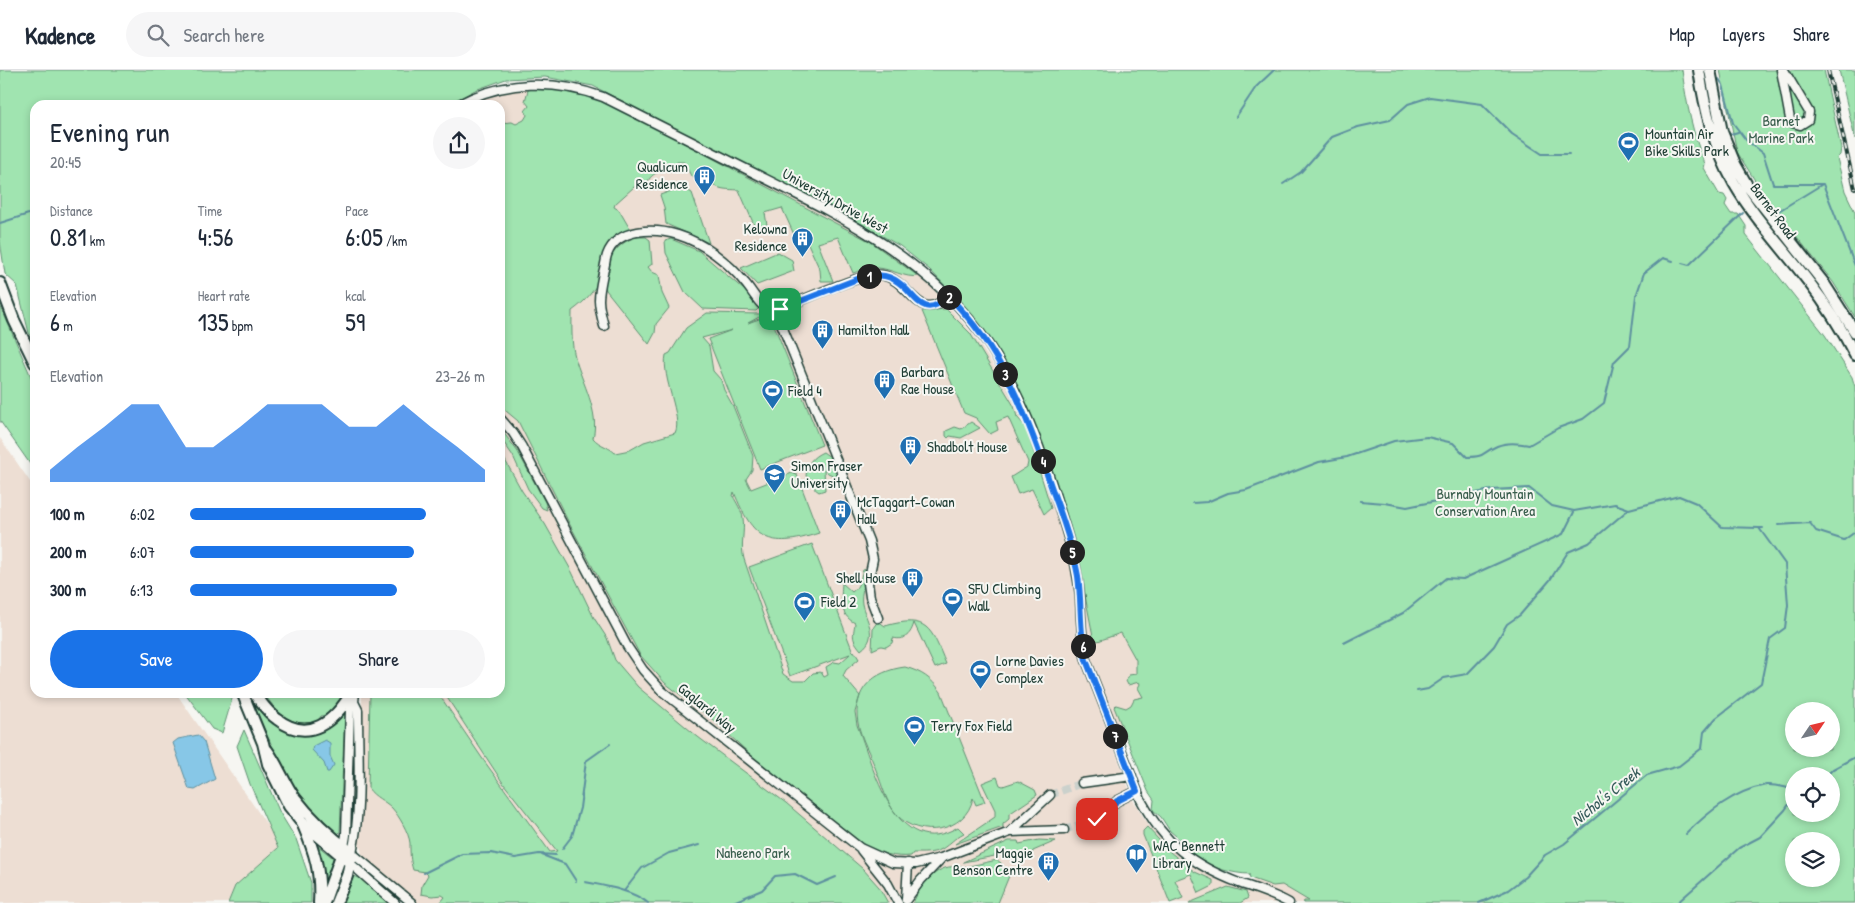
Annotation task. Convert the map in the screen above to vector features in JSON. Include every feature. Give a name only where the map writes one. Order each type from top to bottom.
[{"type":"main road","name":"Barnet Road","points":[[1699,70],[1709,123],[1720,154],[1734,182],[1754,212],[1823,302],[1855,355]]},
{"type":"main road","name":"Barnet Road","points":[[1710,70],[1722,132],[1735,164],[1748,188],[1823,282],[1855,332]]},
{"type":"main road","points":[[0,283],[14,320],[30,353]]},
{"type":"main road","points":[[244,698],[263,743],[296,799],[347,855]]},
{"type":"main road","points":[[258,698],[278,720],[298,729],[309,729],[324,725],[336,716],[352,698]]},
{"type":"main road","points":[[263,743],[268,764],[288,806],[302,822],[347,855]]},
{"type":"main road","points":[[302,822],[317,860],[319,903]]},
{"type":"main road","points":[[324,903],[347,855]]},
{"type":"main road","points":[[336,903],[347,855]]},
{"type":"street","points":[[1783,70],[1809,112],[1808,120],[1800,125],[1793,123],[1790,119],[1783,70]]},
{"type":"street","name":"University Drive West","points":[[466,100],[494,90],[530,84],[569,86],[603,96],[846,220],[897,252],[948,296],[989,345],[1028,420],[1071,548],[1077,575],[1082,638],[1086,660],[1134,784],[1149,815],[1161,832],[1183,854],[1208,870],[1289,903]]},
{"type":"street","points":[[604,326],[597,302],[608,253],[628,233],[636,231],[671,233],[700,245],[732,269],[766,309],[776,311],[874,274],[890,277],[898,281],[917,303],[925,306],[935,306],[948,296]]},
{"type":"street","points":[[776,311],[869,541],[872,559],[868,582],[870,597],[878,618]]},
{"type":"street","name":"Gaglardi Way","points":[[505,425],[522,447],[627,646],[643,670],[676,703],[860,848],[893,863],[908,863],[941,858],[1010,832],[1064,830]]},
{"type":"street","points":[[353,698],[350,710],[347,855],[394,903]]},
{"type":"street","points":[[1082,783],[1134,784]]},
{"type":"street","points":[[1097,819],[1134,784]]},
{"type":"street","name":"Gaglardi Way","points":[[1010,832],[1050,795]]},
{"type":"street","points":[[860,848],[903,902]]},
{"type":"street","points":[[347,855],[412,903]]},
{"type":"street","points":[[903,902],[941,858]]},
{"type":"street","points":[[903,902],[908,863]]},
{"type":"shaded area","name":"Simon Fraser University","points":[[543,86],[584,93],[611,104],[840,221],[878,244],[917,273],[936,291],[972,333],[1016,402],[1037,453],[1064,535],[1074,581],[1075,598],[1136,626],[1161,690],[1114,746],[1133,800],[1149,826],[1179,857],[1211,876],[1232,885],[1246,889],[1257,876],[1351,903],[417,903],[362,854],[358,839],[362,824],[360,818],[362,698],[505,698],[505,100],[479,100],[505,91]]},
{"type":"shaded area","points":[[0,438],[30,482],[30,698],[179,698],[270,829],[278,848],[235,886],[228,903],[0,903]]},
{"type":"green space","name":"Burnaby Mountain Conservation Area","points":[[0,70],[1682,70],[1690,118],[1705,164],[1704,168],[1719,194],[1724,195],[1727,200],[1725,205],[1731,214],[1738,214],[1746,226],[1746,235],[1825,335],[1852,377],[1855,387],[1855,903],[1303,903],[1304,901],[1309,901],[1282,885],[1273,886],[1250,878],[1249,874],[1220,869],[1199,861],[1183,847],[1182,841],[1170,831],[1161,817],[1153,810],[1154,800],[1148,791],[1114,707],[1116,705],[1126,708],[1131,705],[1134,699],[1143,697],[1138,688],[1139,682],[1128,685],[1126,681],[1129,675],[1136,674],[1136,660],[1121,633],[1098,641],[1093,636],[1075,545],[1045,459],[1039,433],[1000,353],[974,317],[930,270],[900,246],[856,221],[593,86],[545,77],[506,79],[475,90],[457,100],[30,100],[30,335],[17,285],[5,274],[0,241]]},
{"type":"green space","name":"Barnet Marine Park","points":[[1720,70],[1824,70],[1841,148],[1840,155],[1837,158],[1845,191],[1855,212],[1855,317],[1833,282],[1768,201],[1737,152]]},
{"type":"green space","name":"Barnet Marine Park","points":[[1839,70],[1855,70],[1855,139]]},
{"type":"green space","points":[[546,87],[575,91],[606,102],[871,242],[918,276],[908,276],[882,268],[865,269],[853,273],[838,237],[818,243],[833,281],[821,281],[820,270],[805,237],[796,239],[782,208],[765,213],[767,225],[755,227],[739,190],[717,187],[704,174],[696,178],[691,176],[684,162],[677,162],[668,169],[652,176],[646,186],[634,187],[615,204],[614,207],[619,210],[630,229],[625,234],[614,239],[604,270],[595,288],[572,311],[572,334],[575,357],[592,408],[595,428],[593,438],[615,453],[630,450],[644,442],[675,433],[677,426],[676,417],[665,364],[666,355],[670,353],[686,328],[707,313],[761,314],[761,316],[748,323],[770,315],[822,445],[760,469],[708,339],[732,330],[702,338],[709,346],[713,371],[721,380],[753,456],[752,470],[746,479],[751,489],[792,473],[797,475],[819,533],[787,540],[775,540],[764,536],[748,521],[734,492],[733,496],[743,518],[742,549],[744,559],[783,674],[793,681],[805,681],[813,673],[821,672],[824,677],[828,675],[826,667],[834,662],[840,663],[850,654],[790,676],[749,567],[812,544],[853,652],[859,659],[846,670],[843,676],[860,696],[855,712],[857,725],[879,785],[890,805],[903,822],[918,832],[936,835],[958,827],[964,833],[939,851],[913,853],[911,856],[893,856],[866,846],[753,757],[712,719],[665,683],[640,655],[569,523],[518,421],[505,410],[505,123],[516,124],[524,120],[527,115],[525,111],[529,106],[525,101],[528,90]]},
{"type":"green space","points":[[682,187],[692,193],[709,243],[666,224],[660,195]]},
{"type":"green space","points":[[637,237],[646,237],[650,240],[652,264],[648,267],[652,272],[659,275],[662,293],[669,308],[656,324],[655,333],[649,344],[606,290],[604,282],[607,265],[616,250],[622,244]]},
{"type":"green space","points":[[671,239],[699,251],[751,296],[759,308],[756,311],[703,309],[685,292],[666,253],[665,241]]},
{"type":"green space","points":[[778,252],[792,260],[794,271],[757,285],[741,268]]},
{"type":"green space","points":[[0,305],[30,374],[30,464],[0,421]]},
{"type":"green space","points":[[946,309],[970,333],[1014,406],[1017,417],[1026,427],[1051,508],[1044,514],[1032,489],[1018,494],[1011,477],[1027,467],[1028,462],[1008,417],[996,422],[998,430],[990,434],[976,418],[964,413],[922,311]]},
{"type":"green space","points":[[971,422],[980,428],[961,438],[950,436],[948,438],[946,436],[946,431],[955,427],[961,429]]},
{"type":"green space","points":[[505,435],[518,452],[545,502],[547,510],[542,508],[528,489],[513,456],[505,444]]},
{"type":"green space","points":[[823,452],[830,457],[831,461],[834,461],[841,479],[824,469],[825,490],[819,492],[815,489],[814,482],[806,476],[811,461]]},
{"type":"green space","name":"Naheeno Park","points":[[505,460],[571,570],[594,618],[607,638],[615,660],[638,687],[698,737],[786,803],[863,869],[879,887],[888,903],[440,903],[445,897],[442,895],[421,894],[422,885],[428,875],[425,872],[413,870],[410,843],[401,820],[392,808],[368,788],[370,698],[441,698],[550,852],[557,851],[503,783],[447,698],[505,698]]},
{"type":"green space","points":[[867,569],[862,591],[862,604],[870,627],[870,639],[861,650],[854,637],[855,623],[850,620],[844,611],[841,594],[842,583],[852,592],[858,585],[863,570]]},
{"type":"green space","points":[[878,621],[885,626],[911,622],[919,623],[926,627],[936,641],[946,664],[935,668],[914,623],[907,636],[897,639],[893,638],[892,643],[886,647],[881,646],[872,650],[873,628]]},
{"type":"green space","name":"Terry Fox Field","points":[[905,667],[926,676],[941,692],[985,802],[976,805],[973,798],[969,810],[961,819],[940,829],[928,829],[906,823],[893,810],[861,735],[858,723],[858,701],[867,684],[883,673]]},
{"type":"green space","points":[[189,698],[232,698],[222,733],[212,729]]},
{"type":"green space","points":[[250,698],[254,698],[266,713],[307,731],[345,710],[340,832],[338,834],[303,798],[272,747]]},
{"type":"green space","points":[[268,698],[344,698],[330,714],[321,716],[318,721],[305,723],[289,719]]},
{"type":"green space","points":[[244,730],[280,813],[296,839],[311,883],[311,903],[228,903],[235,886],[278,848],[250,784],[237,746]]},
{"type":"green space","points":[[997,777],[1000,785],[1003,786],[1018,781],[1035,790],[1037,795],[1009,814],[1009,819],[1003,824],[1003,827],[955,844],[995,817],[995,810],[982,783]]},
{"type":"green space","points":[[1147,827],[1170,852],[1195,872],[1213,880],[1213,886],[1199,893],[1191,874],[1175,880],[1183,898],[1170,903],[1143,835],[1143,831]]},
{"type":"green space","points":[[1039,840],[1056,841],[1033,851],[1031,856],[1016,861],[1000,855],[963,862],[1009,841],[1018,841],[1019,844]]},
{"type":"green space","points":[[316,844],[333,858],[325,886],[323,886],[322,868]]},
{"type":"green space","points":[[997,860],[1001,863],[1006,875],[1009,876],[998,903],[913,903],[929,878],[942,869],[956,867],[956,865],[965,867]]},
{"type":"green space","points":[[354,876],[359,878],[388,903],[342,903]]},
{"type":"green space","points":[[1228,887],[1246,892],[1248,898],[1240,903],[1189,903]]},
{"type":"water","points":[[198,735],[204,742],[215,779],[195,790],[189,789],[173,743],[178,739]]},
{"type":"water","points":[[325,740],[330,743],[330,756],[334,765],[329,772],[327,772],[324,763],[312,750],[313,746]]},
{"type":"waterway","points":[[1236,117],[1256,87],[1274,70]]},
{"type":"waterway","points":[[1719,79],[1723,85],[1733,123],[1746,140],[1763,153],[1773,184],[1823,184]]},
{"type":"waterway","points":[[1283,184],[1301,172],[1332,137],[1358,127],[1390,120],[1408,104],[1430,97],[1482,104],[1512,134],[1542,154],[1569,154]]},
{"type":"waterway","points":[[1731,134],[1738,132]]},
{"type":"waterway","points":[[1823,184],[1855,266]]},
{"type":"waterway","points":[[1777,212],[1821,185]]},
{"type":"waterway","points":[[1682,263],[1689,265],[1743,213]]},
{"type":"waterway","points":[[0,223],[30,214]]},
{"type":"waterway","points":[[1193,503],[1207,502],[1228,493],[1246,490],[1319,462],[1347,457],[1394,441],[1427,437],[1453,443],[1467,457],[1473,457],[1504,444],[1517,443],[1529,445],[1558,428],[1583,419],[1604,403],[1614,362],[1630,346],[1636,296],[1644,273],[1663,258],[1673,261]]},
{"type":"waterway","points":[[1360,501],[1407,507],[1491,490],[1529,488],[1552,506],[1574,511],[1615,504],[1629,509],[1679,496],[1696,503],[1722,527],[1759,528]]},
{"type":"waterway","points":[[1417,691],[1428,689],[1444,678],[1467,674],[1494,646],[1507,624],[1520,615],[1550,580],[1568,552],[1589,543],[1629,509]]},
{"type":"waterway","points":[[1344,643],[1403,613],[1446,578],[1463,579],[1563,534],[1574,512]]},
{"type":"waterway","name":"Nichol's Creek","points":[[1778,525],[1810,523],[1816,531],[1844,540],[1855,532]]},
{"type":"waterway","name":"Nichol's Creek","points":[[1479,903],[1508,890],[1525,877],[1545,855],[1564,844],[1647,775],[1679,766],[1702,748],[1704,732],[1716,718],[1761,683],[1770,639],[1785,628],[1788,605],[1785,564],[1759,528],[1763,528]]},
{"type":"waterway","points":[[562,849],[572,836],[580,808],[586,761],[610,744]]},
{"type":"waterway","points":[[1837,767],[1855,757]]},
{"type":"waterway","points":[[1686,834],[1703,818],[1732,797],[1766,785],[1785,788]]},
{"type":"waterway","points":[[1677,903],[1739,848],[1760,837],[1785,810]]},
{"type":"waterway","points":[[624,891],[642,868],[669,853],[699,845]]},
{"type":"waterway","points":[[424,873],[462,854],[491,853],[515,858],[539,854],[556,855]]},
{"type":"waterway","points":[[542,855],[565,864],[576,881]]},
{"type":"waterway","points":[[731,903],[762,890],[775,876],[795,874],[817,885],[836,877]]},
{"type":"waterway","points":[[585,882],[626,892],[648,903]]},
{"type":"tunnel","points":[[1050,795],[1082,783]]},
{"type":"tunnel","points":[[1064,830],[1097,819]]},
{"type":"railway","points":[[1828,70],[1855,189]]},
{"type":"place","name":"Mountain Air Bike Skills Park","points":[[1629,162]]},
{"type":"place","name":"Qualicum Residence","points":[[704,195]]},
{"type":"place","name":"Kelowna Residence","points":[[803,257]]},
{"type":"place","name":"Hamilton Hall","points":[[822,349]]},
{"type":"place","name":"Barbara Rae House","points":[[885,400]]},
{"type":"place","name":"Field 4","points":[[772,410]]},
{"type":"place","name":"Shadbolt House","points":[[911,466]]},
{"type":"place","name":"Simon Fraser University","points":[[775,494]]},
{"type":"place","name":"McTaggart-Cowan Hall","points":[[841,530]]},
{"type":"place","name":"Shell House","points":[[912,597]]},
{"type":"place","name":"SFU Climbing Wall","points":[[952,617]]},
{"type":"place","name":"Field 2","points":[[805,621]]},
{"type":"place","name":"Lorne Davies Complex","points":[[980,689]]},
{"type":"place","name":"Terry Fox Field","points":[[915,745]]},
{"type":"place","name":"WAC Bennett Library","points":[[1137,874]]},
{"type":"place","name":"Maggie Benson Centre","points":[[1049,881]]},
{"type":"route","points":[[780,309],[860,278],[874,274],[882,275],[898,281],[917,303],[925,306],[935,306],[948,296],[989,345],[1028,420],[1057,502],[1069,539],[1077,575],[1083,648],[1086,660],[1137,791],[1117,801],[1097,819]]}]
